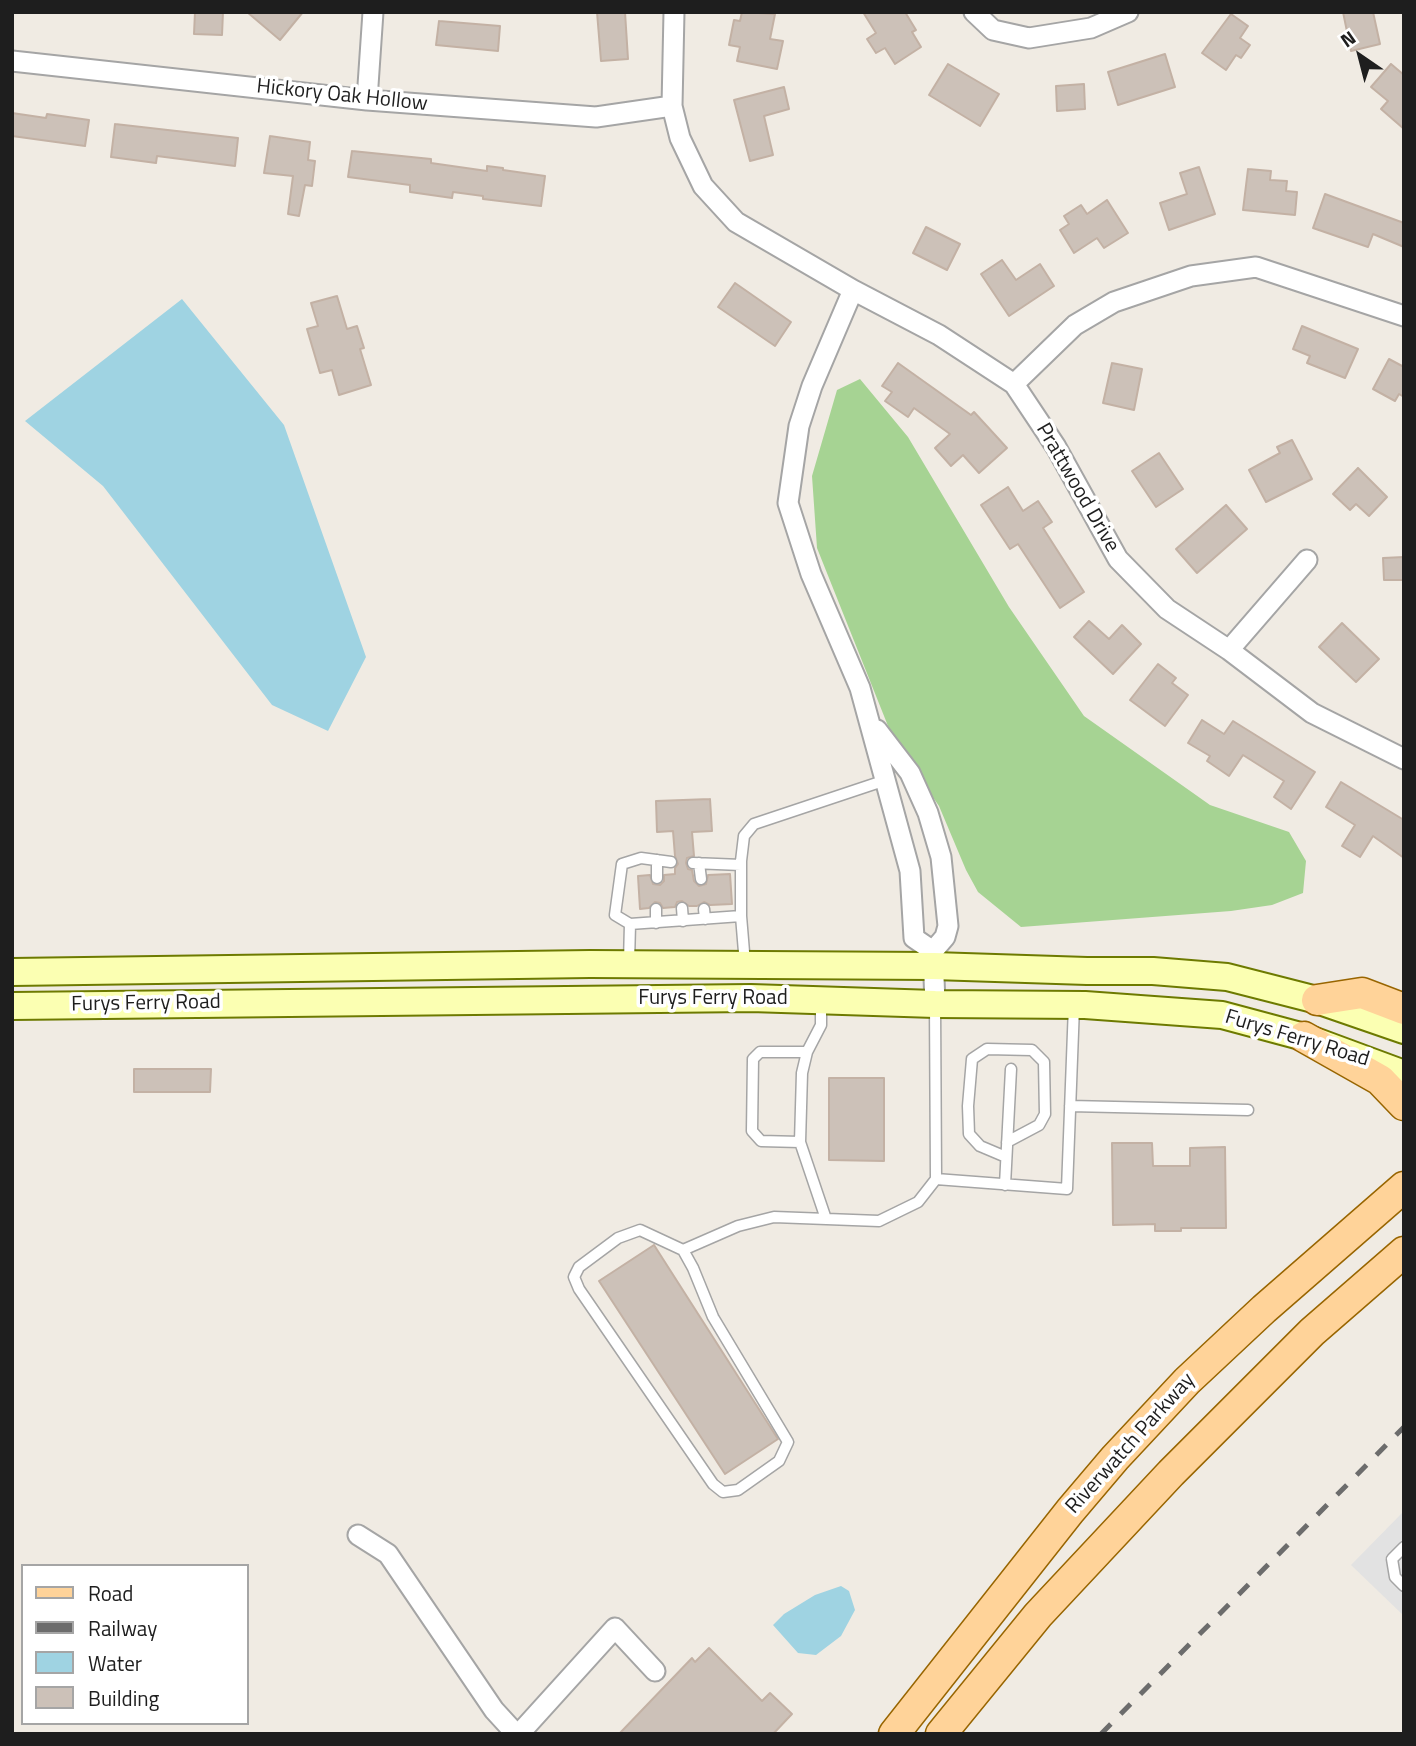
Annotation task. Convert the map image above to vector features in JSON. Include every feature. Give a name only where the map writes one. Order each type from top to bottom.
[{"type":"main road","name":"Furys Ferry Road","points":[[12,972],[746,966],[933,959],[1087,971],[1153,971],[1227,977],[1317,1000],[1404,1030]]},
{"type":"main road","points":[[1317,1000],[1362,993],[1404,1009]]},
{"type":"main road","name":"Furys Ferry Road","points":[[12,1006],[724,998],[935,1004],[1074,1004],[1222,1015],[1304,1037],[1404,1074]]},
{"type":"main road","points":[[1304,1037],[1380,1080],[1404,1105]]},
{"type":"main road","name":"Riverwatch Parkway","points":[[894,1734],[1115,1458],[1187,1381],[1225,1345],[1394,1195],[1404,1176]]},
{"type":"main road","points":[[941,1734],[1038,1615],[1171,1473],[1303,1341],[1404,1252]]},
{"type":"street","points":[[367,100],[373,12]]},
{"type":"street","name":"Prattwood Drive","points":[[674,12],[672,107],[680,138],[703,186],[736,222],[853,290],[939,335],[1014,384],[1056,447],[1118,559],[1167,609],[1229,650],[1312,713],[1404,759]]},
{"type":"street","points":[[974,12],[993,30],[1029,38],[1091,27],[1128,12]]},
{"type":"street","name":"Hickory Oak Hollow","points":[[12,61],[367,100],[596,117],[672,107]]},
{"type":"street","points":[[1014,384],[1075,325],[1114,302],[1191,276],[1256,267],[1404,316]]},
{"type":"street","points":[[853,290],[812,386],[799,426],[788,503],[811,574],[860,688],[909,871],[914,938],[933,959]]},
{"type":"street","points":[[1229,650],[1307,560]]},
{"type":"street","points":[[870,721],[910,773],[928,813],[941,857],[948,926],[933,959],[935,1004]]},
{"type":"street","points":[[358,1535],[388,1554],[494,1710],[517,1734],[615,1628],[655,1671]]},
{"type":"lane","points":[[746,966],[741,916],[744,836],[754,824],[886,780]]},
{"type":"lane","points":[[671,862],[641,858],[622,864],[615,915],[630,925],[683,921],[704,914],[741,916]]},
{"type":"lane","points":[[657,860],[657,878]]},
{"type":"lane","points":[[701,879],[696,863],[741,865]]},
{"type":"lane","points":[[682,908],[683,921]]},
{"type":"lane","points":[[656,909],[656,923]]},
{"type":"lane","points":[[629,965],[630,925]]},
{"type":"lane","points":[[820,1000],[821,1025],[807,1052],[803,1073],[800,1142],[826,1219]]},
{"type":"lane","points":[[683,1250],[713,1317],[788,1442],[779,1461],[738,1490],[723,1492],[713,1484],[579,1289],[574,1277],[579,1267],[598,1252],[618,1238],[640,1230],[683,1250],[738,1226],[774,1217],[879,1221],[918,1202],[936,1179],[935,1004]]},
{"type":"lane","points":[[936,1179],[1067,1189],[1074,1004]]},
{"type":"lane","points":[[1006,1157],[980,1146],[969,1134],[968,1106],[972,1059],[987,1049],[1032,1050],[1044,1062],[1045,1114],[1038,1125],[1007,1142]]},
{"type":"lane","points":[[800,1142],[761,1141],[752,1131],[753,1059],[760,1052],[807,1052]]},
{"type":"lane","points":[[1005,1185],[1011,1069]]},
{"type":"lane","points":[[1070,1106],[1248,1110]]},
{"type":"lane","points":[[1404,1547],[1392,1559],[1395,1577],[1404,1587]]},
{"type":"green space","points":[[860,379],[908,437],[1009,607],[1084,716],[1210,805],[1289,832],[1306,861],[1303,893],[1272,905],[1231,911],[1021,927],[978,892],[939,806],[894,741],[817,548],[812,476],[837,390]]},
{"type":"shaded area","points":[[1404,1511],[1404,1616],[1351,1565]]},
{"type":"water","points":[[182,299],[284,425],[366,657],[328,731],[272,705],[103,486],[25,421]]},
{"type":"water","points":[[841,1586],[849,1591],[855,1610],[841,1636],[816,1655],[798,1653],[773,1625],[784,1614],[815,1595]]},
{"type":"building","points":[[195,12],[223,12],[222,35],[194,34]]},
{"type":"building","points":[[247,12],[303,12],[280,40]]},
{"type":"building","points":[[597,12],[625,12],[628,59],[601,61]]},
{"type":"building","points":[[742,12],[775,14],[770,39],[783,41],[777,69],[737,61],[740,47],[729,45],[734,20],[740,21]]},
{"type":"building","points":[[863,12],[905,12],[916,30],[912,32],[921,47],[895,64],[885,48],[876,53],[867,39],[876,33]]},
{"type":"building","points":[[1343,12],[1373,12],[1380,44],[1351,51]]},
{"type":"building","points":[[1231,14],[1248,26],[1240,38],[1250,45],[1241,58],[1236,55],[1226,70],[1202,53]]},
{"type":"building","points":[[439,21],[500,26],[498,51],[436,45]]},
{"type":"building","points":[[1165,54],[1175,87],[1118,105],[1108,72]]},
{"type":"building","points":[[948,64],[999,94],[980,126],[929,95]]},
{"type":"building","points":[[1391,64],[1404,75],[1404,129],[1381,109],[1388,101],[1371,87]]},
{"type":"building","points":[[1084,84],[1085,109],[1057,111],[1056,86]]},
{"type":"building","points":[[784,87],[789,109],[764,116],[773,155],[750,161],[734,100]]},
{"type":"building","points":[[12,113],[46,118],[47,114],[89,120],[85,146],[12,136]]},
{"type":"building","points":[[115,124],[238,138],[235,166],[157,156],[156,163],[111,157]]},
{"type":"building","points":[[270,136],[310,142],[308,160],[315,161],[312,186],[305,185],[299,216],[288,214],[293,176],[264,173]]},
{"type":"building","points":[[352,151],[431,159],[431,163],[487,171],[487,166],[503,168],[545,176],[541,206],[483,199],[483,196],[453,192],[452,198],[410,192],[410,185],[348,177]]},
{"type":"building","points":[[1199,167],[1215,214],[1169,230],[1160,203],[1187,194],[1180,173]]},
{"type":"building","points":[[1248,169],[1271,171],[1270,180],[1287,181],[1286,191],[1297,192],[1295,215],[1243,210]]},
{"type":"building","points":[[1325,194],[1404,223],[1404,247],[1373,234],[1368,247],[1313,228]]},
{"type":"building","points":[[1107,200],[1128,233],[1104,248],[1097,238],[1074,253],[1060,230],[1069,224],[1064,216],[1081,205],[1087,214]]},
{"type":"building","points":[[926,227],[960,244],[947,270],[913,253]]},
{"type":"building","points":[[1002,260],[1016,280],[1040,264],[1054,286],[1009,316],[981,274]]},
{"type":"building","points":[[735,283],[791,322],[775,346],[718,307]]},
{"type":"building","points":[[337,296],[347,329],[357,326],[364,348],[360,349],[371,385],[339,395],[332,370],[320,373],[307,329],[318,326],[311,303]]},
{"type":"building","points":[[1302,326],[1358,349],[1345,378],[1307,363],[1310,356],[1293,349]]},
{"type":"building","points":[[1389,359],[1404,367],[1404,397],[1399,394],[1395,401],[1373,389]]},
{"type":"building","points":[[898,363],[971,415],[974,412],[1007,448],[979,473],[963,455],[951,466],[935,448],[950,434],[914,408],[908,417],[885,401],[892,392],[882,386]]},
{"type":"building","points":[[1112,363],[1142,369],[1134,410],[1103,403]]},
{"type":"building","points":[[1292,440],[1312,479],[1266,502],[1249,470],[1280,453],[1277,447]]},
{"type":"building","points":[[1159,453],[1183,489],[1156,507],[1132,471]]},
{"type":"building","points":[[1358,468],[1387,497],[1369,516],[1356,504],[1350,510],[1333,494]]},
{"type":"building","points":[[1008,487],[1023,511],[1038,501],[1052,522],[1043,528],[1084,592],[1060,608],[1018,544],[1010,549],[981,505]]},
{"type":"building","points":[[1226,505],[1247,529],[1197,573],[1176,549]]},
{"type":"building","points":[[1404,557],[1404,580],[1384,580],[1383,558]]},
{"type":"building","points":[[1089,621],[1109,639],[1122,625],[1141,644],[1113,674],[1074,637]]},
{"type":"building","points":[[1342,623],[1379,659],[1356,682],[1319,647]]},
{"type":"building","points":[[1158,664],[1176,678],[1172,683],[1188,695],[1165,726],[1130,700]]},
{"type":"building","points":[[1202,720],[1224,734],[1233,721],[1315,772],[1291,809],[1274,797],[1284,781],[1243,755],[1229,776],[1207,761],[1210,756],[1188,743]]},
{"type":"building","points":[[1341,782],[1404,820],[1404,858],[1373,836],[1360,857],[1342,846],[1355,825],[1326,807]]},
{"type":"building","points":[[710,799],[712,831],[692,832],[694,856],[687,858],[686,863],[699,886],[706,884],[708,875],[730,874],[732,904],[710,905],[704,902],[689,906],[682,901],[677,902],[675,907],[663,908],[660,903],[655,902],[649,908],[640,909],[638,876],[650,875],[653,884],[660,885],[664,881],[664,875],[675,874],[678,864],[673,831],[657,832],[656,801]]},
{"type":"building","points":[[134,1069],[211,1069],[210,1092],[134,1092]]},
{"type":"building","points":[[829,1078],[884,1078],[884,1161],[829,1160]]},
{"type":"building","points":[[1112,1143],[1152,1143],[1153,1166],[1190,1166],[1190,1148],[1225,1147],[1226,1228],[1155,1231],[1155,1224],[1113,1225]]},
{"type":"building","points":[[654,1245],[778,1439],[725,1474],[599,1281]]},
{"type":"building","points":[[709,1648],[762,1701],[770,1693],[792,1714],[773,1734],[619,1734],[692,1658],[695,1662]]},
{"type":"railway","points":[[1101,1734],[1404,1427]]}]
